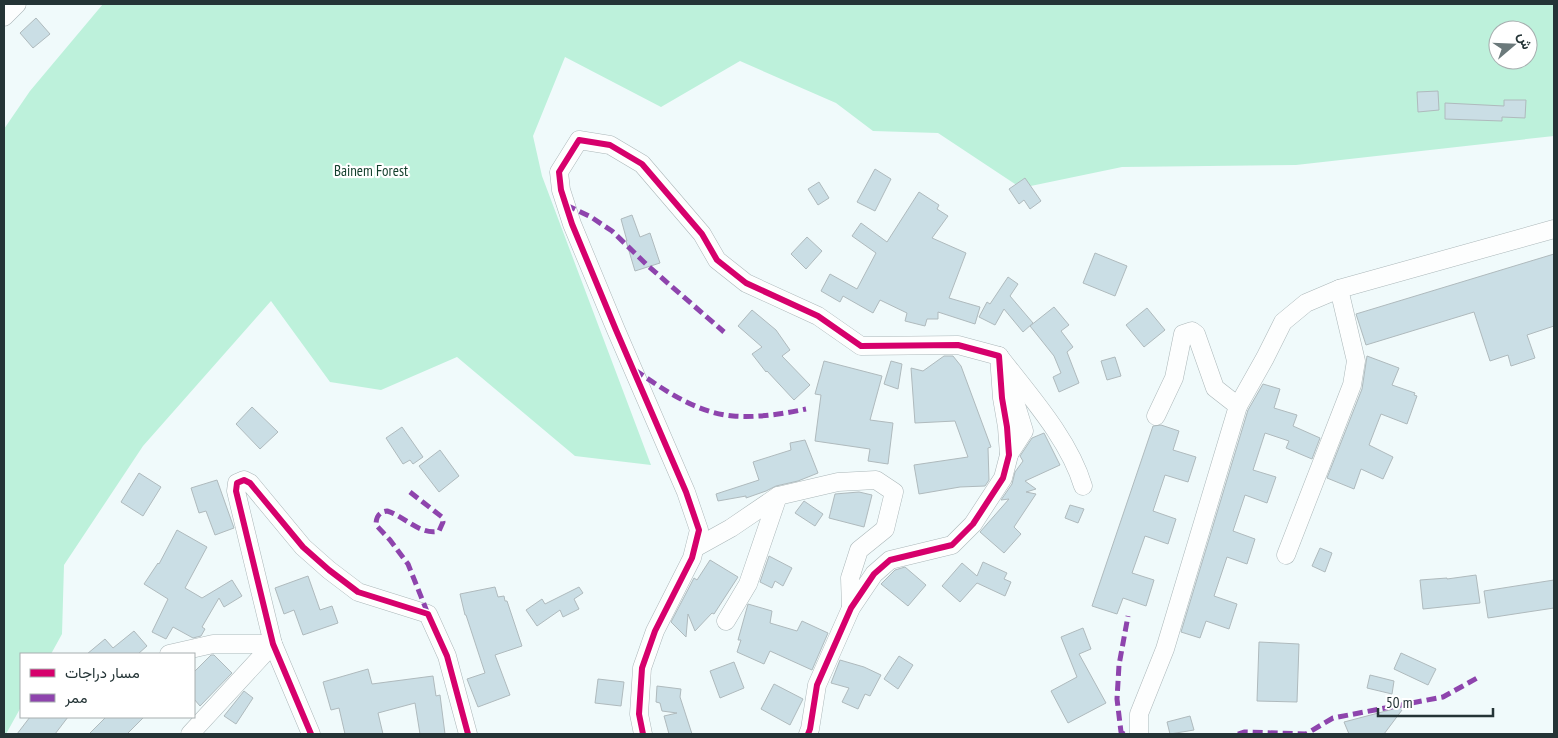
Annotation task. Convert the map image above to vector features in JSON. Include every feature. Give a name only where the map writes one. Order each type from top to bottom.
[{"type":"street","points":[[4,17],[17,4]]},
{"type":"street","points":[[643,734],[639,714],[642,668],[655,632],[692,558],[699,530],[686,492],[572,224],[561,190],[559,172],[579,140],[610,145],[642,164],[702,234],[718,260],[746,283],[818,316],[861,346],[958,345],[999,356],[1049,421],[1079,472],[1083,486]]},
{"type":"street","points":[[1139,734],[1139,714],[1165,649],[1238,406],[1283,322],[1306,303],[1339,289],[1554,229]]},
{"type":"street","points":[[1286,555],[1352,385],[1356,361],[1339,289]]},
{"type":"street","points":[[1156,416],[1174,378],[1183,334],[1192,331],[1196,334],[1215,388],[1238,406]]},
{"type":"street","points":[[808,734],[817,685],[851,608],[874,574],[890,560],[952,545],[973,524],[1003,478],[1008,454],[1024,431],[999,356]]},
{"type":"street","points":[[311,734],[273,644],[236,491],[237,484],[244,480],[250,483],[303,547],[358,592],[428,614],[447,656],[468,734]]},
{"type":"street","points":[[694,548],[731,528],[778,496],[838,482],[876,480],[894,492],[885,529],[859,550],[850,578],[851,608]]},
{"type":"street","points":[[726,621],[748,584],[778,496]]},
{"type":"street","points":[[173,653],[213,644],[273,644]]},
{"type":"street","points":[[190,734],[273,644]]},
{"type":"green space","name":"Bainem Forest","points":[[103,4],[1554,4],[1554,136],[1296,165],[1122,167],[1021,188],[938,133],[873,131],[836,103],[740,61],[661,107],[565,57],[533,136],[542,176],[651,465],[575,456],[457,357],[381,390],[330,382],[271,301],[143,446],[64,565],[62,634],[52,653],[20,653],[20,709],[6,734],[4,734],[4,129],[30,91]]},
{"type":"building","points":[[36,18],[50,34],[33,48],[20,33]]},
{"type":"building","points":[[1438,91],[1439,110],[1418,112],[1417,92]]},
{"type":"building","points":[[1504,100],[1526,100],[1525,118],[1502,117],[1502,121],[1445,119],[1445,103],[1504,106]]},
{"type":"building","points":[[875,169],[891,179],[875,211],[857,202]]},
{"type":"building","points":[[1025,178],[1041,201],[1030,209],[1024,200],[1019,204],[1009,189]]},
{"type":"building","points":[[819,182],[829,198],[818,205],[808,189]]},
{"type":"building","points":[[919,192],[939,205],[937,209],[948,216],[932,238],[966,253],[949,298],[980,307],[975,324],[938,312],[938,319],[927,319],[925,326],[905,321],[907,313],[880,300],[873,313],[843,296],[840,302],[821,291],[830,274],[857,289],[876,253],[852,236],[861,223],[887,242]]},
{"type":"building","points":[[632,215],[640,237],[650,233],[660,263],[635,271],[621,219]]},
{"type":"building","points":[[807,237],[822,251],[806,269],[791,254]]},
{"type":"building","points":[[1095,253],[1127,266],[1115,296],[1083,283]]},
{"type":"building","points":[[1554,254],[1554,326],[1527,335],[1535,358],[1511,366],[1508,355],[1490,361],[1474,312],[1366,345],[1356,314]]},
{"type":"building","points":[[1008,277],[1018,284],[1010,296],[1033,323],[1023,332],[1004,309],[995,325],[979,317],[987,302],[990,304]]},
{"type":"building","points":[[1054,307],[1069,325],[1061,331],[1073,347],[1067,352],[1079,383],[1059,392],[1053,377],[1061,373],[1054,356],[1030,326]]},
{"type":"building","points":[[1147,308],[1165,330],[1144,347],[1126,325]]},
{"type":"building","points":[[752,310],[776,330],[790,350],[782,356],[810,385],[794,400],[766,372],[752,354],[762,347],[738,326]]},
{"type":"building","points":[[944,356],[953,356],[961,366],[991,447],[988,448],[989,480],[985,486],[960,487],[919,494],[914,465],[968,457],[955,421],[915,423],[911,368],[923,371]]},
{"type":"building","points":[[1367,356],[1399,368],[1392,385],[1415,393],[1414,395],[1417,396],[1407,424],[1381,414],[1369,445],[1393,457],[1383,479],[1361,469],[1354,489],[1327,478],[1362,389]]},
{"type":"building","points":[[1115,357],[1121,376],[1107,380],[1101,361]]},
{"type":"building","points":[[824,361],[882,376],[870,420],[893,423],[888,464],[868,461],[870,449],[815,441],[821,395],[815,394]]},
{"type":"building","points":[[891,361],[902,364],[898,389],[884,384]]},
{"type":"building","points":[[1263,384],[1280,389],[1274,408],[1297,415],[1293,426],[1320,438],[1312,459],[1286,448],[1289,441],[1265,433],[1253,470],[1276,477],[1267,503],[1245,495],[1233,531],[1255,539],[1247,564],[1227,557],[1214,596],[1237,604],[1229,629],[1206,621],[1200,638],[1181,632],[1248,410]]},
{"type":"building","points":[[252,407],[278,432],[260,449],[236,424]]},
{"type":"building","points":[[1161,425],[1179,431],[1173,450],[1196,457],[1188,482],[1165,475],[1153,511],[1176,519],[1168,544],[1145,536],[1132,573],[1154,580],[1146,606],[1123,598],[1117,614],[1092,606],[1153,426]]},
{"type":"building","points":[[402,427],[423,457],[413,464],[410,460],[403,464],[386,438]]},
{"type":"building","points":[[1044,433],[1060,465],[1025,481],[1036,489],[1026,492],[1036,494],[1014,527],[1021,534],[1004,553],[980,532],[1009,499],[1001,500],[1012,484],[1015,472],[1023,461],[1020,456],[1032,438]]},
{"type":"building","points":[[805,440],[818,473],[746,498],[746,496],[718,501],[716,494],[759,480],[753,462],[791,450],[790,443]]},
{"type":"building","points":[[440,450],[459,476],[439,492],[419,466]]},
{"type":"building","points":[[139,473],[161,487],[143,516],[121,502]]},
{"type":"building","points":[[217,480],[234,528],[215,535],[206,511],[199,513],[191,488]]},
{"type":"building","points":[[859,492],[872,495],[864,527],[829,518],[835,494]]},
{"type":"building","points":[[804,501],[823,514],[815,526],[795,513]]},
{"type":"building","points":[[1070,505],[1084,509],[1078,523],[1065,518]]},
{"type":"building","points":[[177,530],[207,547],[185,588],[202,598],[232,580],[242,596],[224,607],[219,598],[202,627],[205,629],[201,636],[193,638],[173,627],[166,639],[152,632],[168,599],[144,584],[159,564]]},
{"type":"building","points":[[1320,548],[1332,553],[1325,572],[1312,566]]},
{"type":"building","points":[[769,556],[792,568],[783,586],[775,581],[772,588],[760,582]]},
{"type":"building","points":[[710,560],[738,577],[714,614],[712,613],[695,631],[688,614],[686,637],[671,622],[694,578],[697,580]]},
{"type":"building","points":[[983,562],[1007,573],[1004,579],[1011,582],[1005,596],[977,583],[960,602],[942,586],[962,563],[977,576]]},
{"type":"building","points":[[905,567],[926,585],[908,606],[881,584],[895,570]]},
{"type":"building","points":[[1476,575],[1480,603],[1423,609],[1420,580]]},
{"type":"building","points":[[308,576],[320,610],[332,606],[338,623],[303,635],[294,610],[284,614],[275,588]]},
{"type":"building","points":[[1554,580],[1554,608],[1488,618],[1484,591]]},
{"type":"building","points":[[495,587],[498,597],[504,596],[505,601],[507,601],[522,646],[495,655],[510,695],[478,707],[467,679],[485,673],[465,615],[460,594]]},
{"type":"building","points":[[579,587],[583,593],[574,599],[579,609],[563,617],[560,610],[537,626],[526,610],[542,599],[545,604]]},
{"type":"building","points":[[748,604],[772,611],[770,623],[797,631],[802,621],[828,633],[812,670],[770,651],[764,664],[737,652],[741,640],[738,640]]},
{"type":"building","points":[[1083,628],[1091,649],[1079,654],[1106,703],[1068,723],[1051,691],[1077,677],[1061,637]]},
{"type":"building","points":[[134,631],[147,646],[139,653],[88,653],[105,639],[113,648]]},
{"type":"building","points":[[1259,642],[1299,644],[1297,702],[1257,701]]},
{"type":"building","points":[[1401,653],[1436,669],[1428,685],[1394,669]]},
{"type":"building","points":[[211,655],[214,655],[232,673],[200,706],[195,700],[195,671]]},
{"type":"building","points":[[899,656],[913,665],[898,689],[884,679]]},
{"type":"building","points":[[840,660],[864,667],[881,675],[870,696],[865,694],[858,709],[842,702],[849,688],[831,683]]},
{"type":"building","points":[[734,662],[744,688],[720,698],[710,671]]},
{"type":"building","points":[[368,669],[372,684],[433,676],[436,696],[440,695],[445,734],[420,734],[415,703],[378,713],[383,734],[345,734],[339,708],[331,710],[323,682]]},
{"type":"building","points":[[1370,675],[1394,681],[1392,694],[1367,688]]},
{"type":"building","points":[[598,679],[624,682],[621,706],[595,703]]},
{"type":"building","points":[[774,684],[803,699],[790,725],[761,709]]},
{"type":"building","points":[[657,686],[681,689],[680,697],[692,734],[669,734],[664,716],[677,713],[662,711],[660,703],[656,702]]},
{"type":"building","points":[[244,691],[253,698],[236,724],[224,716]]},
{"type":"building","points":[[1405,706],[1384,734],[1349,734],[1344,722]]},
{"type":"building","points":[[1190,716],[1194,730],[1170,734],[1167,722]]},
{"type":"building","points":[[29,718],[67,718],[55,734],[17,734]]},
{"type":"building","points":[[105,718],[143,718],[127,734],[89,734]]},
{"type":"marked path","points":[[566,205],[591,217],[612,231],[647,265],[724,332]]},
{"type":"marked path","points":[[635,370],[681,399],[720,414],[760,416],[806,409]]},
{"type":"marked path","points":[[410,492],[442,517],[443,522],[439,531],[425,531],[387,511],[378,515],[376,525],[408,564],[428,614]]},
{"type":"marked path","points":[[1124,734],[1121,732],[1117,699],[1119,665],[1128,616]]},
{"type":"marked path","points":[[1238,734],[1244,732],[1306,734],[1333,718],[1443,697],[1479,677]]},
{"type":"cycle path","points":[[643,734],[639,714],[642,668],[655,631],[692,558],[699,530],[686,492],[572,224],[561,190],[559,172],[579,140],[610,145],[642,164],[702,234],[717,260],[746,283],[818,316],[861,346],[958,345],[999,356],[1009,455],[1003,478],[973,524],[952,545],[890,560],[874,574],[851,608],[817,685],[808,734]]},
{"type":"cycle path","points":[[311,734],[273,644],[236,491],[237,483],[244,480],[250,483],[303,547],[358,592],[428,614],[447,656],[468,734]]}]
